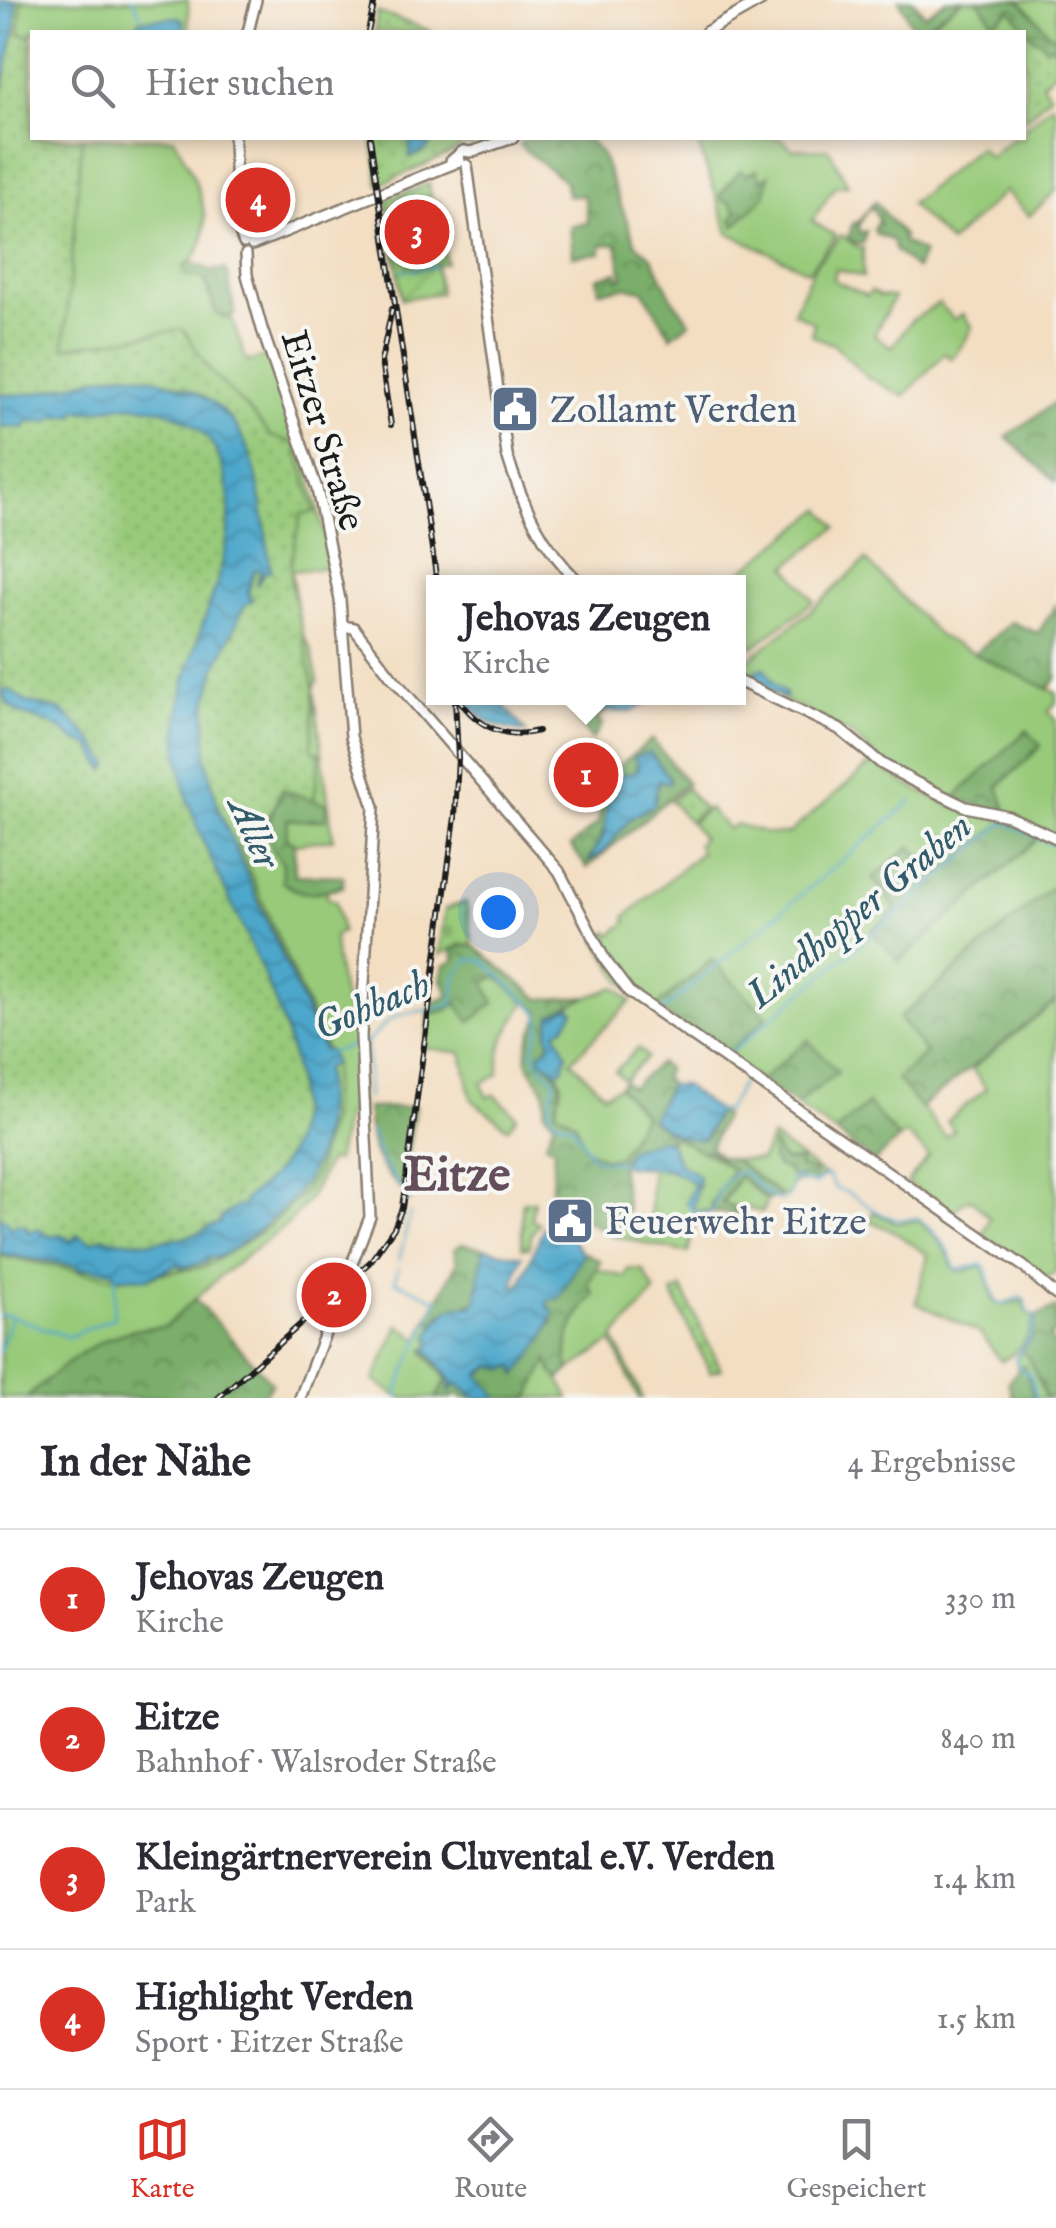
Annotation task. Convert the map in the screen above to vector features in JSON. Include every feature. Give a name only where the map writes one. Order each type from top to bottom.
[{"type":"street","points":[[248,30],[256,0]]},
{"type":"street","points":[[710,30],[762,0]]},
{"type":"street","name":"Eitzer Straße","points":[[234,140],[237,226],[247,247],[247,274],[266,345],[317,489],[343,626],[350,737],[374,807],[361,1037],[369,1224],[300,1398]]},
{"type":"street","points":[[247,247],[507,140]]},
{"type":"street","points":[[467,159],[507,455],[543,540],[573,575]]},
{"type":"street","points":[[343,626],[357,632],[560,872],[605,960],[629,992],[1036,1275],[1056,1295]]},
{"type":"street","points":[[746,685],[840,729],[882,764],[941,795],[966,807],[1008,816],[1056,838]]},
{"type":"green space","points":[[0,0],[22,0],[19,34],[30,36],[30,140],[82,140],[64,348],[183,329],[211,372],[270,436],[295,443],[315,512],[301,514],[291,563],[291,583],[314,688],[312,749],[320,753],[314,800],[282,789],[268,818],[238,844],[333,1067],[330,1118],[316,1171],[304,1192],[270,1226],[205,1267],[120,1279],[0,1256]]},
{"type":"green space","points":[[17,0],[188,0],[189,30],[30,30],[30,140],[175,140],[197,186],[205,222],[203,239],[197,254],[184,267],[185,274],[205,279],[209,296],[226,318],[231,317],[247,362],[269,356],[302,441],[332,567],[291,571],[302,633],[311,649],[318,681],[314,688],[333,839],[294,844],[295,875],[343,876],[343,887],[326,890],[328,899],[335,900],[342,932],[334,936],[341,987],[350,1017],[359,1018],[360,1109],[346,1116],[336,1161],[328,1161],[309,1199],[288,1224],[221,1275],[165,1327],[144,1328],[106,1339],[73,1359],[27,1398],[0,1398],[0,1254],[118,1277],[148,1278],[177,1267],[323,1051],[33,393],[0,106]]},
{"type":"green space","points":[[899,0],[914,0],[925,15],[946,0],[962,0],[929,24],[934,30],[927,25],[914,30]]},
{"type":"green space","points":[[962,0],[978,0],[994,22],[983,30],[933,30],[929,25]]},
{"type":"green space","points":[[978,0],[1019,0],[1056,40],[1056,50],[1051,45],[1046,49],[1034,40],[1011,10],[983,30],[994,22]]},
{"type":"green space","points":[[1019,0],[1056,0],[1056,40]]},
{"type":"green space","points":[[1011,10],[1034,39],[1056,50],[1056,70],[1042,83],[1050,95],[1026,118],[1026,30],[984,30]]},
{"type":"green space","points":[[377,12],[428,30],[375,30]]},
{"type":"green space","points":[[1052,104],[1056,109],[1056,191],[1029,216],[1005,191],[950,243],[910,204],[979,147],[989,157],[1010,140],[1026,140],[1026,126]]},
{"type":"green space","points":[[373,140],[472,140],[474,146],[461,145],[454,152],[379,185]]},
{"type":"green space","points":[[589,140],[601,154],[636,244],[652,257],[672,298],[690,322],[671,337],[643,290],[626,287],[599,291],[597,278],[617,272],[623,278],[617,244],[601,245],[601,253],[573,256],[570,226],[588,223],[584,196],[567,196],[566,182],[519,143]]},
{"type":"green space","points":[[697,140],[783,140],[792,149],[829,149],[848,185],[835,186],[812,221],[836,236],[808,271],[729,233]]},
{"type":"green space","points":[[740,170],[746,175],[757,170],[761,181],[769,175],[765,196],[734,226],[732,218],[737,213],[720,195]]},
{"type":"green space","points":[[429,184],[432,201],[439,201],[446,263],[436,265],[440,293],[402,299],[387,199]]},
{"type":"green space","points":[[875,201],[903,236],[903,242],[923,253],[916,269],[895,251],[893,241],[876,234],[874,229],[880,224],[873,207],[858,226],[860,233],[866,231],[863,243],[854,244],[848,238],[853,223]]},
{"type":"green space","points":[[842,235],[863,248],[863,277],[836,269],[834,280],[867,296],[871,291],[894,297],[874,335],[892,347],[911,321],[939,303],[954,320],[963,314],[972,327],[951,359],[945,353],[904,396],[865,376],[835,345],[811,335],[814,323],[793,312],[815,265]]},
{"type":"green space","points":[[190,262],[212,271],[224,269],[235,315],[226,318],[216,313],[205,279],[185,275],[183,267]]},
{"type":"green space","points":[[1056,402],[1056,482],[1006,437]]},
{"type":"green space","points":[[822,509],[837,527],[787,566],[814,601],[753,647],[746,639],[746,575],[737,575]]},
{"type":"green space","points":[[866,560],[939,636],[1056,693],[1056,703],[1048,711],[1056,721],[1056,836],[1007,814],[998,787],[1041,746],[954,798],[881,761],[852,735],[746,681],[746,662]]},
{"type":"green space","points":[[1056,605],[1056,679],[1048,689],[974,654],[1011,622],[1038,633]]},
{"type":"green space","points":[[587,705],[610,705],[597,719],[602,725],[592,740],[573,716]]},
{"type":"green space","points":[[1027,730],[1041,746],[998,787],[1007,814],[954,798]]},
{"type":"green space","points":[[652,739],[687,783],[587,868],[571,846],[598,823],[601,806],[589,791]],"holes":[[[638,763],[659,779],[650,808],[631,818],[604,851],[591,856],[623,774],[634,773]]]},
{"type":"green space","points":[[873,762],[937,799],[1007,820],[935,876],[873,879],[897,910],[899,961],[1040,837],[1056,844],[1056,884],[899,1018],[926,1054],[898,1079],[946,1137],[954,1130],[947,1121],[986,1089],[972,1069],[1056,1001],[1056,1272],[1046,1277],[982,1235],[990,1218],[970,1198],[950,1213],[907,1183],[929,1156],[906,1134],[899,1139],[868,1105],[835,1132],[796,1105],[808,1041],[760,1081],[725,1056],[712,960],[655,1008],[622,982],[597,940],[627,922],[625,917],[701,852],[697,845],[702,838],[691,823],[708,808],[728,829],[736,824],[768,834],[788,834]]},
{"type":"green space","points":[[686,788],[703,809],[689,822],[671,801]]},
{"type":"green space","points":[[283,790],[327,804],[326,819],[288,819],[286,838],[294,843],[295,875],[343,876],[343,887],[305,893],[282,882],[283,863],[272,845],[269,827]]},
{"type":"green space","points":[[1007,820],[1040,837],[899,961],[871,931],[897,910],[873,878],[911,846],[935,875]]},
{"type":"green space","points":[[1056,884],[1056,1001],[920,1108],[897,1079],[926,1053],[899,1018]]},
{"type":"green space","points":[[466,902],[473,945],[462,944],[439,955],[445,909]]},
{"type":"green space","points":[[474,946],[540,999],[587,997],[551,1015],[551,1040],[541,1059],[559,1081],[555,1110],[575,1122],[585,1148],[604,1159],[618,1157],[644,1115],[619,1087],[624,1081],[631,1088],[659,1063],[667,1069],[663,1078],[670,1085],[651,1119],[678,1135],[700,1138],[707,1136],[717,1111],[724,1115],[710,1148],[721,1157],[733,1159],[781,1196],[767,1200],[739,1176],[722,1203],[733,1206],[735,1214],[712,1212],[711,1204],[732,1170],[709,1151],[700,1151],[675,1137],[630,1149],[620,1163],[627,1210],[614,1236],[551,1202],[554,1148],[545,1144],[555,1122],[544,1112],[545,1095],[527,1060],[540,1012],[497,976],[485,982],[494,1003],[470,1022],[457,1003],[428,1015],[436,1000],[449,994],[441,978],[444,966],[455,960],[451,951]]},
{"type":"green space","points":[[712,960],[767,1017],[725,1056],[655,1008]]},
{"type":"green space","points":[[497,976],[526,1002],[503,1043],[499,1074],[482,1083],[487,1098],[494,1094],[517,1116],[508,1128],[472,1100],[462,1053],[425,1048],[429,1015],[448,1008]]},
{"type":"green space","points":[[616,987],[631,1001],[571,1061],[604,1094],[619,1087],[644,1114],[618,1158],[604,1159],[585,1148],[575,1122],[555,1110],[562,1084],[557,1071],[563,1069],[556,1031],[570,1007],[563,1008]]},
{"type":"green space","points":[[808,1040],[838,1072],[796,1105],[760,1081]]},
{"type":"green space","points":[[638,1048],[647,1057],[624,1080],[615,1071]]},
{"type":"green space","points":[[868,1104],[899,1139],[874,1162],[835,1132]]},
{"type":"green space","points":[[415,1107],[402,1190],[375,1153],[367,1108]]},
{"type":"green space","points":[[675,1137],[733,1170],[711,1203],[712,1212],[697,1210],[688,1253],[614,1236],[621,1216],[650,1220],[651,1166],[679,1172],[694,1184],[693,1201],[699,1184],[678,1162],[669,1141]]},
{"type":"green space","points":[[772,1137],[824,1175],[813,1182],[795,1182],[788,1195],[781,1196],[733,1159],[761,1160]]},
{"type":"green space","points":[[773,1144],[784,1161],[800,1160],[800,1167],[816,1172],[814,1177],[790,1177],[788,1170],[777,1167],[772,1160]]},
{"type":"green space","points":[[739,1176],[767,1200],[763,1212],[745,1208],[735,1214],[735,1209],[722,1204]]},
{"type":"green space","points":[[534,1201],[531,1220],[539,1223],[529,1248],[522,1248],[522,1202]]},
{"type":"green space","points":[[873,1212],[898,1223],[918,1220],[940,1242],[954,1270],[962,1272],[981,1266],[985,1269],[994,1302],[1002,1305],[1023,1301],[1034,1317],[1019,1349],[1001,1361],[980,1333],[916,1303],[928,1255],[893,1231],[870,1221]]},
{"type":"green space","points":[[462,1244],[484,1248],[476,1302],[440,1315],[435,1324],[428,1319],[457,1262],[454,1249]]},
{"type":"green space","points":[[586,1253],[601,1261],[588,1283],[594,1295],[571,1330],[569,1370],[560,1379],[553,1374],[548,1360],[529,1398],[499,1398],[479,1376],[492,1365],[505,1369],[515,1366],[518,1374],[552,1323],[547,1300],[559,1298]]},
{"type":"green space","points":[[596,1269],[625,1277],[628,1269],[643,1270],[655,1292],[614,1338],[643,1398],[639,1398],[612,1342],[569,1370],[568,1340],[590,1296],[588,1283]]},
{"type":"green space","points":[[682,1288],[721,1369],[710,1372],[672,1293]]},
{"type":"green space","points":[[195,1299],[272,1383],[262,1398],[27,1398],[89,1348],[125,1333],[165,1327]]},
{"type":"green space","points":[[1056,1307],[1056,1332],[1050,1336],[1056,1350],[1056,1398],[1046,1398],[1022,1351],[1036,1317]]},
{"type":"green space","points":[[428,1319],[435,1324],[429,1336],[432,1343],[424,1351],[447,1380],[436,1398],[400,1398],[374,1380],[399,1325],[419,1339]]},
{"type":"green space","points":[[427,1349],[451,1380],[451,1389],[457,1383],[475,1398],[457,1394],[436,1398],[447,1380],[424,1351]]},
{"type":"green space","points":[[1022,1351],[1031,1358],[1048,1398],[1033,1398],[1024,1368],[1018,1370],[1016,1358]]},
{"type":"green space","points":[[548,1359],[553,1369],[569,1398],[529,1398]]},
{"type":"green space","points":[[1024,1365],[1034,1398],[1013,1398],[1008,1382]]},
{"type":"water","points":[[0,0],[17,2],[0,101]]},
{"type":"water","points":[[179,17],[184,30],[136,30],[140,20]]},
{"type":"water","points":[[410,140],[433,140],[425,151],[410,158]]},
{"type":"water","points":[[125,373],[169,382],[202,396],[226,414],[242,437],[253,464],[271,571],[265,572],[256,586],[261,570],[254,570],[248,594],[253,600],[245,605],[216,668],[206,708],[206,758],[218,808],[323,1050],[329,1051],[334,1064],[325,1068],[321,1144],[314,1165],[289,1202],[224,1254],[181,1268],[179,1264],[148,1278],[118,1277],[112,1271],[82,1270],[0,1254],[0,1217],[8,1221],[10,1228],[16,1224],[26,1226],[28,1232],[38,1229],[51,1237],[60,1234],[72,1241],[78,1235],[92,1242],[103,1237],[138,1242],[198,1233],[220,1223],[221,1217],[238,1206],[244,1206],[244,1200],[279,1168],[292,1143],[298,1104],[293,1062],[280,1016],[200,834],[180,760],[181,700],[226,545],[227,482],[216,451],[188,421],[147,407],[76,410],[74,415],[53,417],[51,421],[27,422],[24,428],[0,426],[0,394],[47,391]]},
{"type":"water","points":[[765,668],[774,684],[786,694],[785,698],[755,683],[755,671]]},
{"type":"water","points":[[5,690],[26,702],[61,710],[88,735],[110,764],[106,771],[89,745],[12,708],[2,693]]},
{"type":"water","points":[[471,705],[504,705],[526,732],[491,723]]},
{"type":"water","points":[[644,705],[631,712],[603,711],[603,706]]},
{"type":"water","points":[[650,752],[669,783],[658,780],[654,805],[631,818],[604,851],[588,862],[604,834],[607,801],[616,795],[615,775],[634,773],[638,768],[634,757]]},
{"type":"water","points":[[570,1007],[574,1011],[564,1027],[556,1031],[567,1054],[563,1069],[557,1071],[540,1059],[540,1052],[551,1041],[551,1015]]},
{"type":"water","points":[[670,1085],[683,1085],[717,1111],[704,1139],[676,1134],[651,1118]]},
{"type":"water","points":[[661,1139],[669,1141],[678,1162],[699,1176],[693,1208],[686,1203],[694,1184],[685,1177],[669,1170],[622,1163],[630,1149]]},
{"type":"water","points":[[551,1223],[568,1234],[583,1254],[559,1298],[547,1300],[553,1310],[540,1344],[517,1375],[515,1366],[505,1369],[492,1365],[479,1375],[499,1398],[475,1398],[457,1383],[449,1391],[451,1380],[427,1349],[432,1343],[429,1336],[433,1329],[450,1309],[476,1302],[484,1248],[522,1256],[513,1286],[520,1285],[543,1228]]},
{"type":"waterway","points":[[133,0],[141,16]]},
{"type":"waterway","points":[[411,270],[435,266]]},
{"type":"waterway","points":[[401,271],[408,270]]},
{"type":"waterway","points":[[884,825],[912,801]]},
{"type":"waterway","name":"Lindhopper Graben","points":[[728,1055],[1005,822],[1056,847]]},
{"type":"waterway","points":[[661,1012],[882,827]]},
{"type":"waterway","name":"Gohbach","points":[[329,1053],[367,1041],[398,1016],[453,1004],[456,974],[470,959],[484,961],[538,1012],[539,1033],[533,1051],[555,1080],[549,1113],[573,1126],[591,1156],[601,1161],[622,1162]]},
{"type":"waterway","points":[[367,1041],[368,1098]]},
{"type":"waterway","name":"Lindhopper Graben","points":[[715,1112],[727,1110],[742,1083]]},
{"type":"waterway","points":[[370,1131],[381,1161],[402,1190]]},
{"type":"waterway","name":"Gohbach","points":[[688,1202],[693,1213],[711,1214],[725,1181],[736,1173],[743,1172],[768,1195],[781,1201],[789,1196],[793,1178],[814,1184],[827,1175],[835,1188],[882,1214],[918,1218],[946,1247],[955,1270],[982,1264],[986,1268],[996,1302],[1003,1304],[1020,1297],[1025,1300],[1028,1312],[1035,1316],[1030,1337],[1015,1359],[1021,1370],[1030,1374],[1036,1398]]},
{"type":"waterway","points":[[408,1198],[411,1203]]},
{"type":"waterway","points":[[399,1261],[410,1213]]},
{"type":"waterway","points":[[398,1268],[395,1281],[438,1300],[410,1361]]},
{"type":"waterway","points":[[11,1316],[68,1337],[113,1318],[116,1275]]},
{"type":"waterway","points":[[0,1315],[11,1316],[0,1351]]},
{"type":"waterway","points":[[401,1398],[396,1394],[409,1364]]},
{"type":"railway","points":[[368,30],[375,0]]},
{"type":"railway","points":[[370,140],[436,575]]},
{"type":"railway","points":[[391,425],[381,361],[392,309]]},
{"type":"railway","points":[[218,1398],[370,1262],[394,1228],[402,1208],[455,817],[455,705]]},
{"type":"railway","points":[[464,705],[483,723],[503,732],[538,731]]},
{"type":"place","name":"Highlight Verden","points":[[258,200]]},
{"type":"place","name":"Kleingärtnerverein Cluvental e.V. Verden","points":[[417,232]]},
{"type":"place","name":"Zollamt Verden","points":[[515,409]]},
{"type":"place","name":"Jehovas Zeugen","points":[[586,775]]},
{"type":"place","name":"Feuerwehr Eitze","points":[[570,1221]]},
{"type":"place","name":"Eitze","points":[[334,1295]]},
{"type":"district","name":"Eitze","points":[[457,1173]]},
{"type":"water label","name":"Aller","points":[[256,832]]}]
